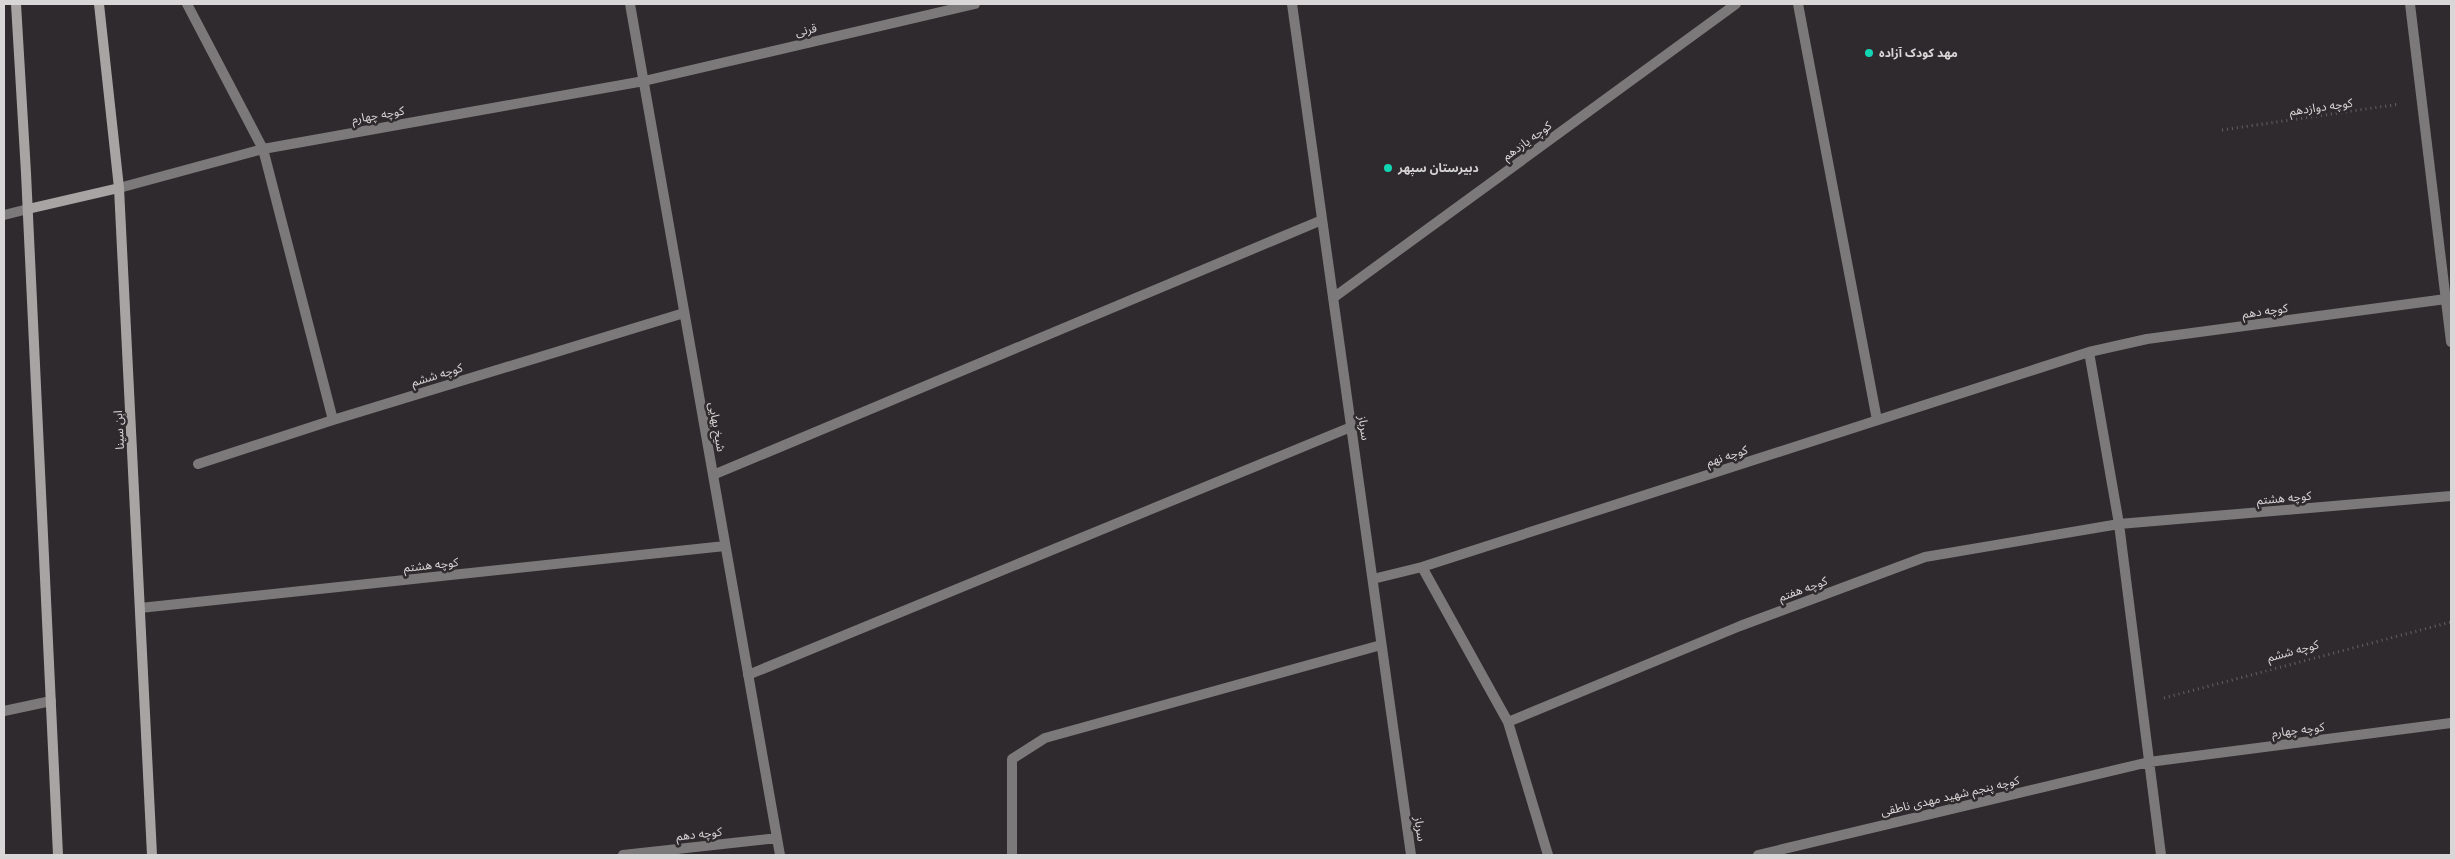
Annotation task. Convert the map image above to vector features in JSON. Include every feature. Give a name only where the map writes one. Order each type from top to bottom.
[{"type":"street","points":[[16,4],[28,209],[58,855]]},
{"type":"street","name":"ابن سینا","points":[[99,4],[119,188],[152,855]]},
{"type":"street","points":[[187,4],[262,148],[333,420]]},
{"type":"street","name":"شیخ بهایی","points":[[630,4],[780,855]]},
{"type":"street","name":"قرنی","points":[[644,81],[974,4]]},
{"type":"street","name":"سرباز","points":[[1292,4],[1411,855]]},
{"type":"street","name":"کوچه یازدهم","points":[[1333,298],[1736,4]]},
{"type":"street","points":[[1798,4],[1877,420]]},
{"type":"street","points":[[2410,4],[2451,342]]},
{"type":"street","name":"کوچه چهارم","points":[[119,188],[262,148],[644,81]]},
{"type":"street","points":[[4,215],[119,188]]},
{"type":"street","points":[[713,475],[1322,220]]},
{"type":"street","name":"کوچه دهم","points":[[2089,352],[2147,339],[2446,299]]},
{"type":"street","name":"کوچه ششم","points":[[198,464],[333,420],[684,313]]},
{"type":"street","points":[[2089,352],[2119,524],[2161,855]]},
{"type":"street","name":"کوچه نهم","points":[[1373,579],[1422,567],[2089,352]]},
{"type":"street","points":[[748,675],[1351,427]]},
{"type":"street","name":"کوچه هشتم","points":[[2119,524],[2451,496]]},
{"type":"street","name":"کوچه هفتم","points":[[1508,722],[1740,626],[1925,557],[2119,524]]},
{"type":"street","name":"کوچه هشتم","points":[[140,608],[725,546]]},
{"type":"street","points":[[1422,567],[1508,722],[1548,855]]},
{"type":"street","points":[[1012,855],[1012,759],[1045,738],[1382,645]]},
{"type":"street","points":[[4,710],[51,700]]},
{"type":"street","name":"کوچه چهارم","points":[[2149,762],[2451,723]]},
{"type":"street","name":"کوچه پنجم شهید مهدی ناطقی","points":[[1758,855],[2149,762]]},
{"type":"street","name":"کوچه دهم","points":[[623,855],[777,838]]},
{"type":"path","name":"کوچه دوازدهم","points":[[2222,130],[2422,101]]},
{"type":"path","name":"کوچه ششم","points":[[2141,704],[2451,622]]},
{"type":"place","name":"مهد کودک آزاده","points":[[1869,53]]},
{"type":"place","name":"دبیرستان سپهر","points":[[1388,168]]}]
